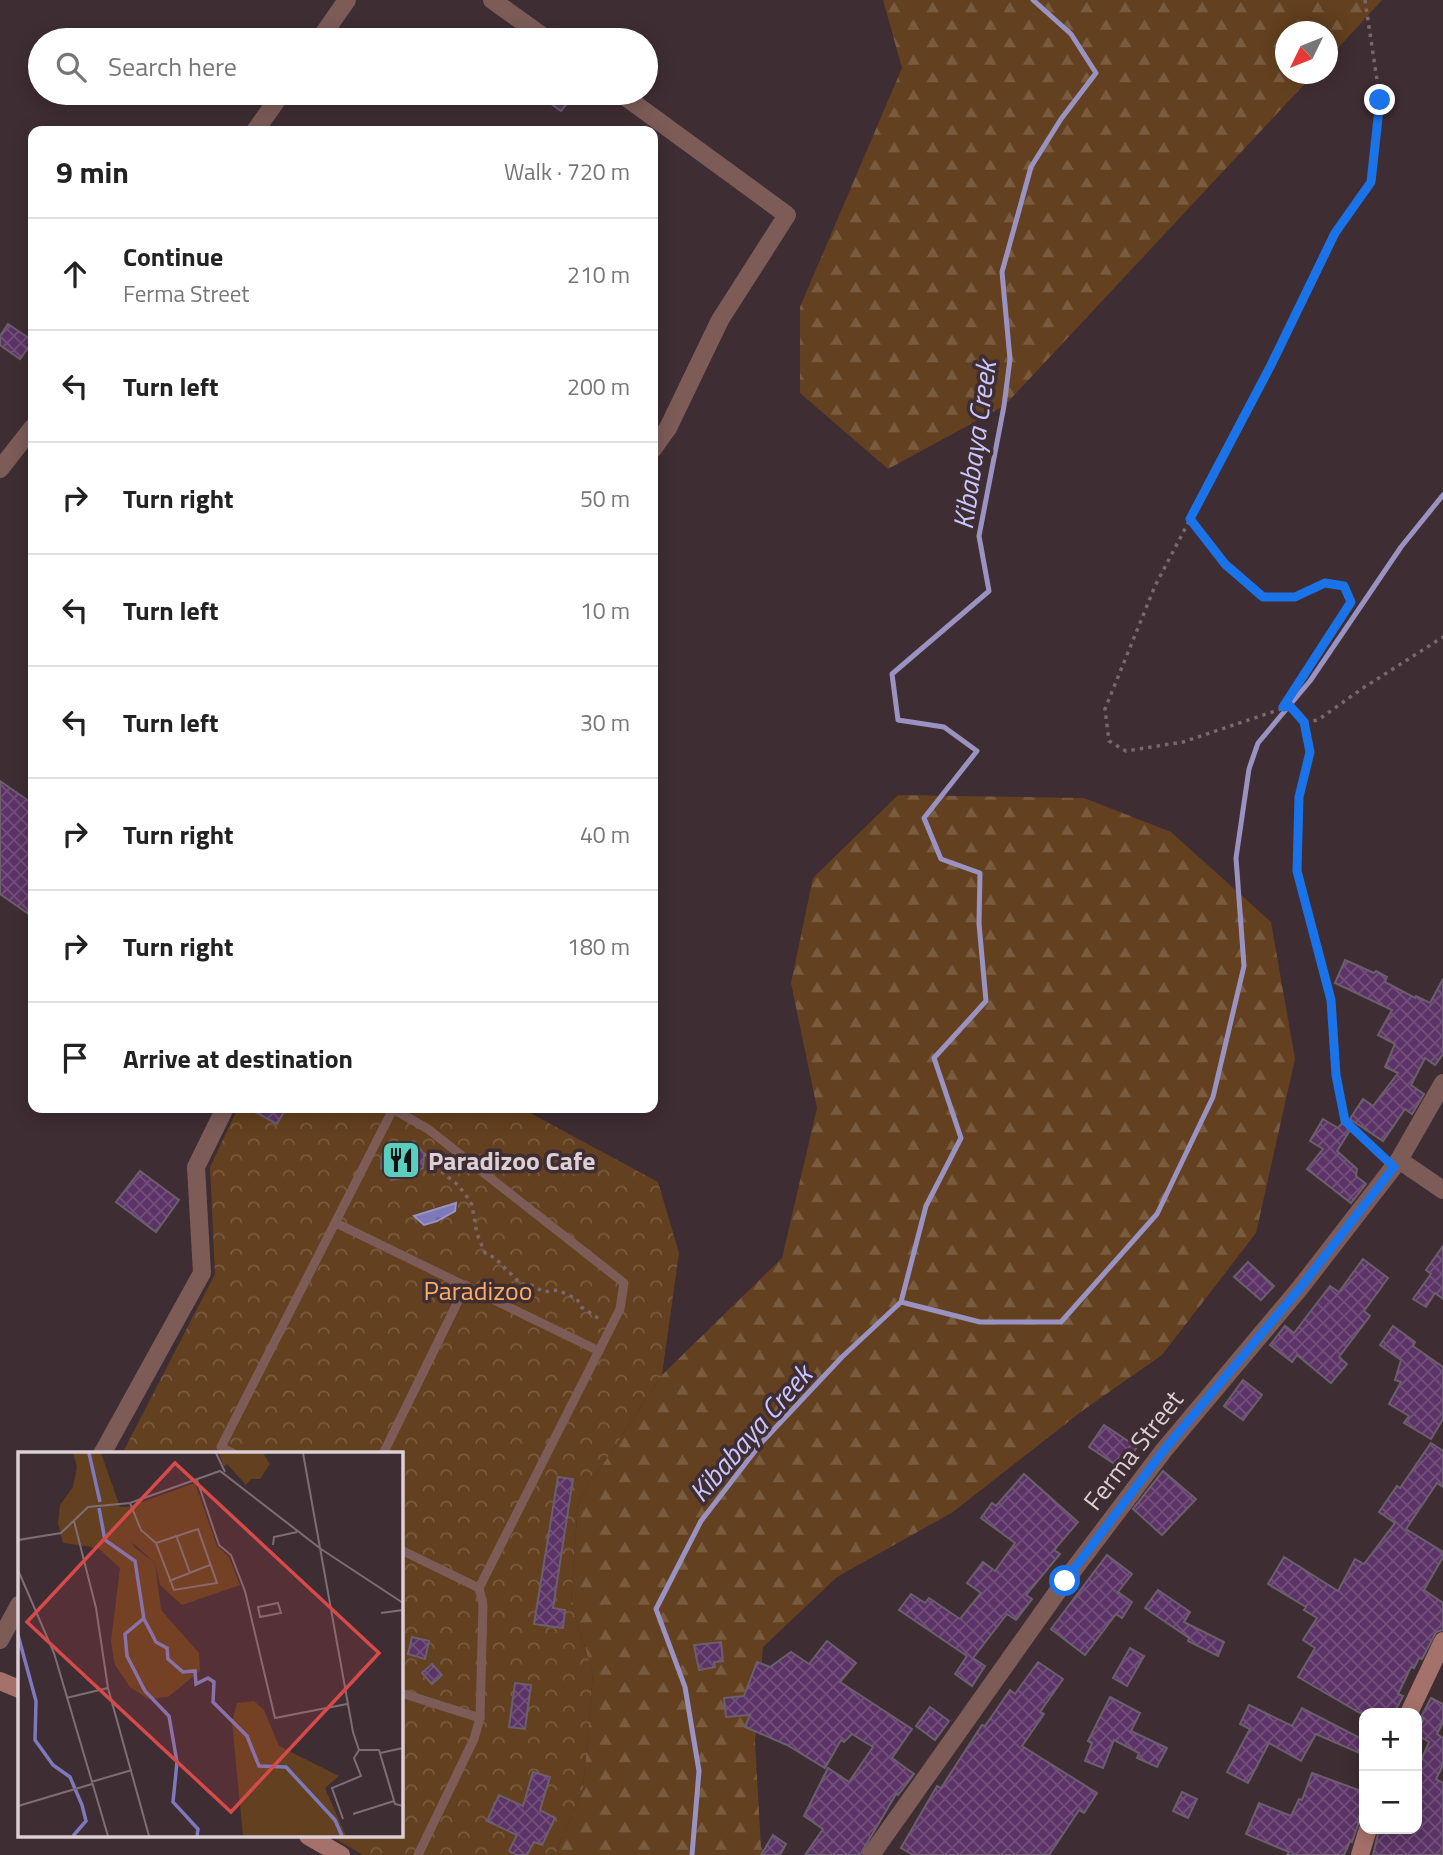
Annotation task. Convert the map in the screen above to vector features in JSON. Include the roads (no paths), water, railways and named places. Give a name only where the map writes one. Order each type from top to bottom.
[{"type":"main road","points":[[1411,1708],[1443,1641]]},
{"type":"main road","points":[[0,1681],[18,1689]]},
{"type":"main road","points":[[1360,1855],[1366,1834]]},
{"type":"main road","points":[[311,1838],[341,1855]]},
{"type":"street","points":[[327,28],[347,0]]},
{"type":"street","points":[[492,0],[531,28]]},
{"type":"street","points":[[259,126],[273,105]]},
{"type":"street","points":[[636,105],[787,215],[720,320],[668,428],[658,442]]},
{"type":"street","points":[[0,469],[28,433]]},
{"type":"street","name":"Ferma Street","points":[[871,1855],[1065,1581],[1164,1450],[1300,1288],[1396,1164],[1443,1083]]},
{"type":"street","points":[[104,1452],[202,1273],[196,1167],[223,1113]]},
{"type":"street","points":[[1396,1164],[1443,1190]]},
{"type":"street","points":[[0,1640],[18,1607]]},
{"type":"lane","points":[[230,1452],[221,1447],[391,1113]]},
{"type":"lane","points":[[400,1113],[428,1129],[624,1283],[621,1309],[479,1588],[483,1605],[480,1718],[474,1739],[418,1855]]},
{"type":"lane","points":[[335,1223],[599,1351]]},
{"type":"lane","points":[[384,1452],[466,1285]]},
{"type":"lane","points":[[402,1550],[479,1588]]},
{"type":"lane","points":[[402,1693],[480,1718]]},
{"type":"water","points":[[456,1203],[455,1211],[437,1221],[424,1225],[414,1216]]},
{"type":"waterway","name":"Kibabaya Creek","points":[[692,1855],[699,1771],[685,1687],[656,1609],[701,1521],[762,1442],[842,1357],[901,1302],[926,1206],[961,1138],[934,1058],[986,1001],[979,924],[980,873],[941,859],[924,818],[977,751],[944,727],[898,720],[892,674],[989,591],[979,536],[1004,406],[1010,359],[1002,272],[1031,167],[1061,119],[1096,73],[1071,34],[1033,0]]},
{"type":"waterway","name":"Kibabaya Creek","points":[[901,1302],[980,1322],[1061,1322],[1157,1214],[1213,1097],[1244,966],[1236,858],[1249,769],[1258,743],[1310,681],[1401,547],[1443,495]]},
{"type":"place","name":"Paradizoo Cafe","points":[[401,1160]]},
{"type":"park label","name":"Paradizoo","points":[[478,1290]]}]
